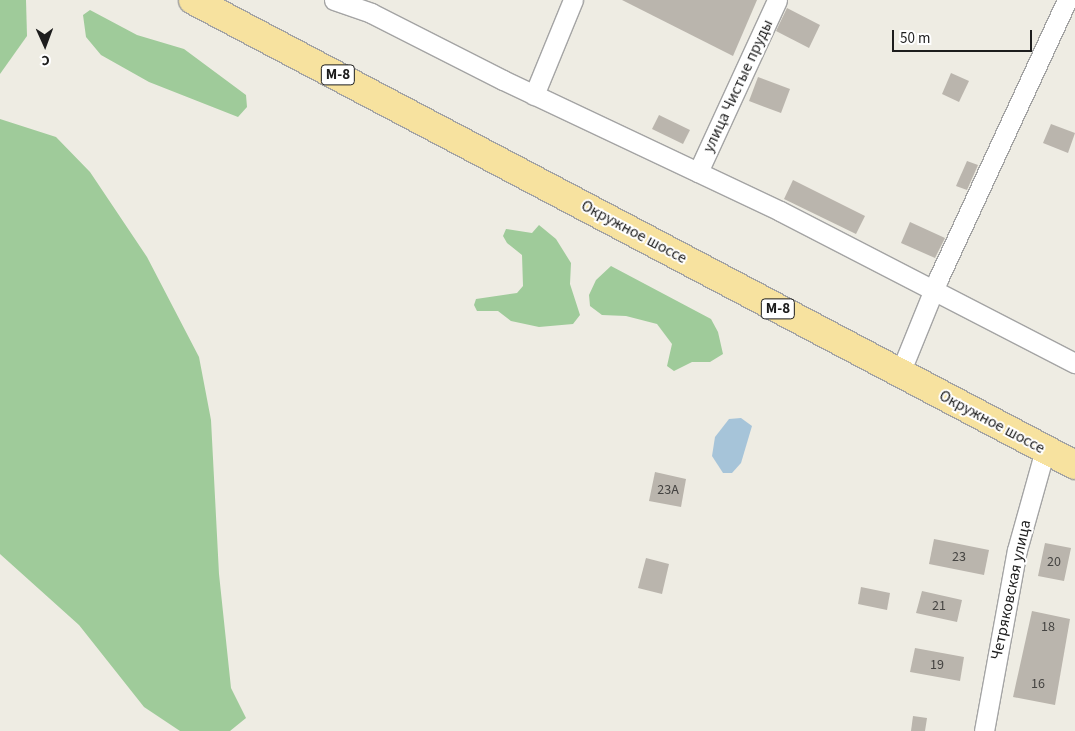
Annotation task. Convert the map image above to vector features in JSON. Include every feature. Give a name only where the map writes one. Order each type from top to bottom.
[{"type":"main road","name":"Окружное шоссе","points":[[193,0],[1075,465]]},
{"type":"street","points":[[334,0],[374,6],[534,95],[698,172],[934,288],[1075,363]]},
{"type":"street","points":[[534,95],[574,0]]},
{"type":"street","name":"улица Чистые пруды","points":[[698,172],[777,0]]},
{"type":"street","points":[[900,373],[934,288],[1067,0]]},
{"type":"street","name":"Четряковская улица","points":[[984,731],[1017,550],[1045,450]]},
{"type":"green space","points":[[0,0],[26,0],[27,36],[0,74]]},
{"type":"green space","points":[[90,10],[137,35],[184,49],[246,95],[247,107],[238,117],[149,82],[101,55],[86,37],[83,15]]},
{"type":"green space","points":[[0,119],[56,137],[90,172],[147,257],[199,357],[211,420],[219,574],[231,688],[246,718],[230,731],[180,731],[144,707],[79,625],[0,554]]},
{"type":"green space","points":[[539,225],[556,239],[571,263],[570,284],[580,315],[573,324],[539,327],[511,321],[498,311],[477,311],[474,305],[476,299],[517,293],[523,286],[522,255],[507,243],[503,236],[506,229],[532,233]]},
{"type":"green space","points":[[611,266],[711,319],[718,332],[723,354],[710,362],[692,362],[674,371],[667,366],[672,344],[657,324],[626,316],[602,315],[590,306],[589,295],[596,280]]},
{"type":"water","points":[[741,418],[752,426],[741,463],[732,473],[723,473],[712,456],[715,437],[729,419]]},
{"type":"building","points":[[622,0],[757,0],[733,56]]},
{"type":"building","points":[[787,8],[820,25],[809,48],[776,31]]},
{"type":"building","points":[[951,73],[969,81],[959,102],[942,94]]},
{"type":"building","points":[[758,77],[790,89],[781,113],[749,101]]},
{"type":"building","points":[[659,115],[690,130],[683,144],[652,129]]},
{"type":"building","points":[[1051,124],[1075,133],[1068,153],[1043,143]]},
{"type":"building","points":[[967,161],[978,165],[967,190],[956,186]]},
{"type":"building","points":[[793,180],[865,216],[856,234],[784,199]]},
{"type":"building","points":[[910,222],[945,238],[935,258],[901,243]]},
{"type":"building","points":[[655,472],[686,479],[681,507],[649,501]]},
{"type":"building","points":[[934,539],[989,550],[984,575],[929,564]]},
{"type":"building","points":[[1045,543],[1071,548],[1064,581],[1038,576]]},
{"type":"building","points":[[646,558],[669,564],[662,594],[638,588]]},
{"type":"building","points":[[861,587],[890,593],[887,610],[858,604]]},
{"type":"building","points":[[922,591],[962,600],[957,622],[916,613]]},
{"type":"building","points":[[1032,611],[1070,619],[1055,705],[1013,697]]},
{"type":"building","points":[[915,648],[964,657],[960,681],[910,672]]},
{"type":"building","points":[[913,716],[927,718],[925,731],[911,731]]}]
